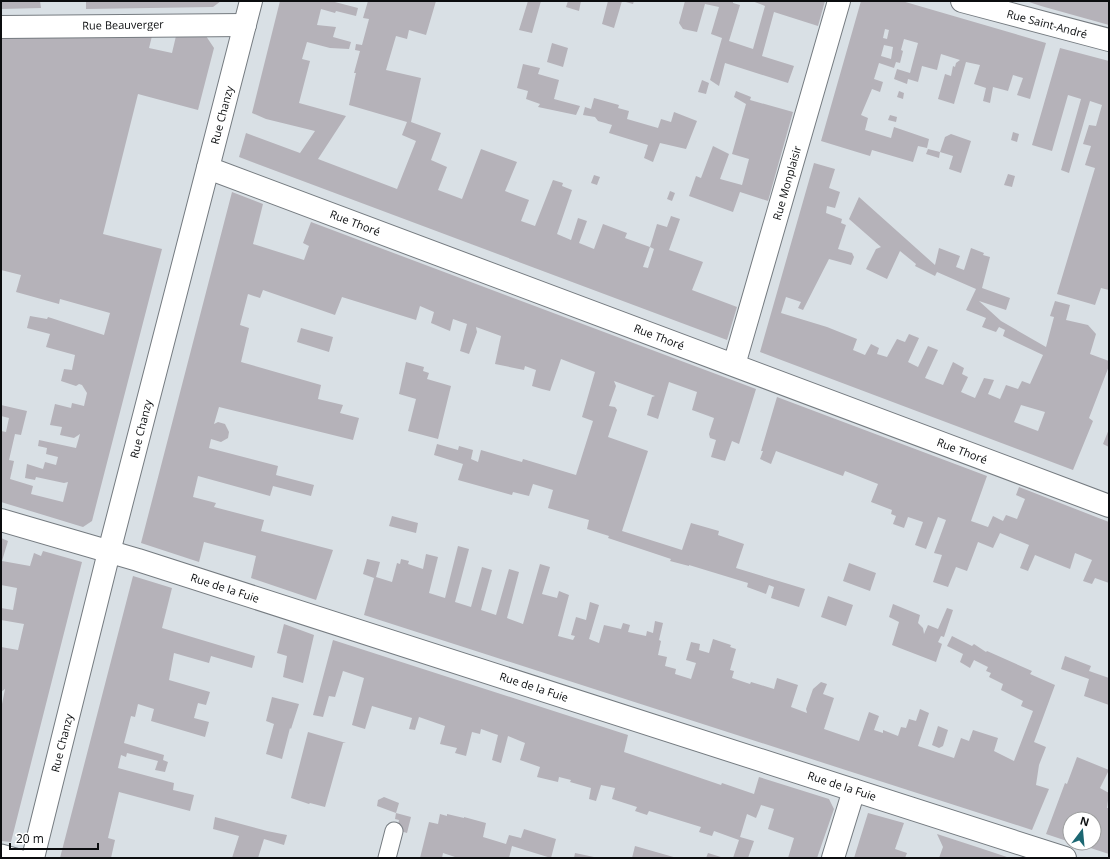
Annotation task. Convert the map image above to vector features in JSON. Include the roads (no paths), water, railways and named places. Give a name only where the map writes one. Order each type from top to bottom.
[{"type":"street","name":"Rue Chanzy","points":[[33,858],[251,1]]},
{"type":"street","name":"Rue Monplaisir","points":[[734,365],[839,1]]},
{"type":"street","name":"Rue Saint-André","points":[[962,1],[1109,40]]},
{"type":"street","name":"Rue Beauverger","points":[[1,27],[245,24]]},
{"type":"street","name":"Rue Thoré","points":[[208,168],[1109,506]]},
{"type":"street","name":"Rue de la Fuie","points":[[1,520],[110,552],[1065,858]]},
{"type":"street","points":[[833,858],[854,790]]},
{"type":"lane","points":[[387,858],[394,831]]},
{"type":"lane","points":[[1,853],[19,858]]}]
